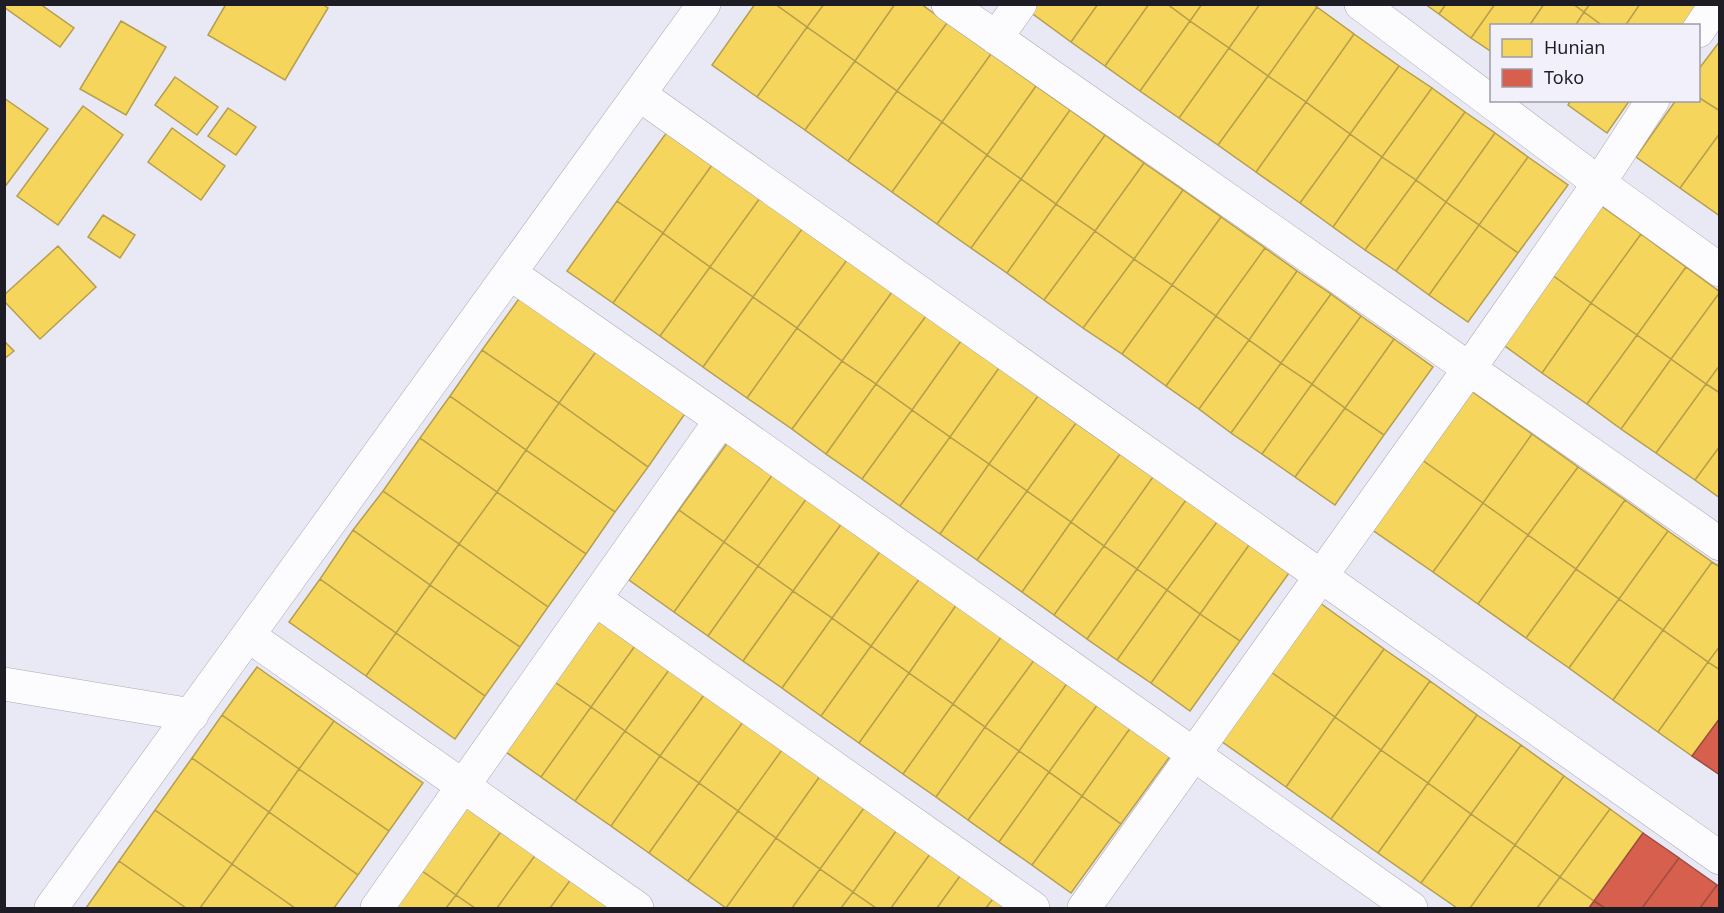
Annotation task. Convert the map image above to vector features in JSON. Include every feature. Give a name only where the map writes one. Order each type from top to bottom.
[{"type":"street","points":[[51,909],[704,4]]},
{"type":"street","points":[[948,4],[1719,544]]},
{"type":"street","points":[[996,38],[1020,4]]},
{"type":"street","points":[[1361,4],[1490,101]]},
{"type":"street","points":[[1700,28],[1716,4]]},
{"type":"street","points":[[640,95],[1719,858]]},
{"type":"street","points":[[1491,102],[1719,270]]},
{"type":"street","points":[[1084,909],[1469,369],[1599,183],[1652,102]]},
{"type":"street","points":[[511,274],[1411,909]]},
{"type":"street","points":[[376,909],[721,420]]},
{"type":"street","points":[[595,599],[1033,909]]},
{"type":"street","points":[[249,636],[637,909]]},
{"type":"street","points":[[4,684],[192,715]]},
{"type":"building: Hunian","points":[[4,4],[40,4],[74,28],[60,47],[4,7]]},
{"type":"building: Hunian","points":[[226,4],[322,4],[328,8],[285,80],[208,35]]},
{"type":"building: Hunian","points":[[755,4],[775,4],[807,27],[757,97],[712,65]]},
{"type":"building: Hunian","points":[[775,4],[824,4],[807,27]]},
{"type":"building: Hunian","points":[[824,4],[895,4],[855,61],[807,27]]},
{"type":"building: Hunian","points":[[895,4],[921,4],[947,23],[897,91],[855,61]]},
{"type":"building: Hunian","points":[[1029,4],[1098,4],[1071,42],[1026,9]]},
{"type":"building: Hunian","points":[[1098,4],[1149,4],[1105,66],[1071,42]]},
{"type":"building: Hunian","points":[[1149,4],[1167,4],[1190,21],[1140,91],[1105,66]]},
{"type":"building: Hunian","points":[[1167,4],[1202,4],[1190,21]]},
{"type":"building: Hunian","points":[[1202,4],[1260,4],[1229,48],[1190,21]]},
{"type":"building: Hunian","points":[[1260,4],[1313,4],[1317,7],[1268,76],[1229,48]]},
{"type":"building: Hunian","points":[[1425,4],[1446,4],[1439,14]]},
{"type":"building: Hunian","points":[[1446,4],[1495,4],[1471,38],[1439,14]]},
{"type":"building: Hunian","points":[[1495,4],[1544,4],[1530,24],[1490,24],[1490,51],[1471,38]]},
{"type":"building: Hunian","points":[[1544,4],[1573,4],[1584,12],[1576,24],[1530,24]]},
{"type":"building: Hunian","points":[[1573,4],[1590,4],[1584,12]]},
{"type":"building: Hunian","points":[[1590,4],[1640,4],[1626,24],[1600,24],[1584,12]]},
{"type":"building: Hunian","points":[[1640,4],[1699,4],[1685,24],[1626,24]]},
{"type":"building: Hunian","points":[[1317,7],[1354,34],[1306,102],[1268,76]]},
{"type":"building: Hunian","points":[[1584,12],[1600,24],[1576,24]]},
{"type":"building: Hunian","points":[[121,21],[166,47],[126,115],[80,89]]},
{"type":"building: Hunian","points":[[1190,21],[1229,48],[1179,118],[1140,91]]},
{"type":"building: Hunian","points":[[947,23],[991,54],[942,122],[897,91]]},
{"type":"building: Hunian","points":[[807,27],[855,61],[805,130],[757,97]]},
{"type":"building: Hunian","points":[[1354,34],[1399,66],[1350,134],[1306,102]]},
{"type":"building: Hunian","points":[[1720,41],[1720,111],[1700,98],[1700,67]]},
{"type":"building: Hunian","points":[[1229,48],[1268,76],[1218,145],[1179,118]]},
{"type":"building: Hunian","points":[[991,54],[1036,86],[987,155],[942,122]]},
{"type":"building: Hunian","points":[[855,61],[897,91],[848,161],[805,130]]},
{"type":"building: Hunian","points":[[1399,66],[1432,88],[1382,157],[1350,134]]},
{"type":"building: Hunian","points":[[1268,76],[1306,102],[1256,172],[1218,145]]},
{"type":"building: Hunian","points":[[175,77],[218,107],[197,135],[155,105]]},
{"type":"building: Hunian","points":[[1036,86],[1070,110],[1021,179],[987,155]]},
{"type":"building: Hunian","points":[[1432,88],[1465,112],[1416,180],[1382,157]]},
{"type":"building: Hunian","points":[[897,91],[942,122],[892,192],[848,161]]},
{"type":"building: Hunian","points":[[4,98],[48,129],[4,188]]},
{"type":"building: Hunian","points":[[1700,98],[1720,111],[1720,133],[1680,188],[1636,157],[1675,102],[1700,102]]},
{"type":"building: Hunian","points":[[1306,102],[1350,134],[1300,203],[1256,172]]},
{"type":"building: Hunian","points":[[1570,102],[1629,102],[1607,133],[1568,105]]},
{"type":"building: Hunian","points":[[83,106],[123,135],[58,225],[17,196]]},
{"type":"building: Hunian","points":[[228,108],[256,127],[236,155],[208,136]]},
{"type":"building: Hunian","points":[[1070,110],[1105,135],[1056,204],[1021,179]]},
{"type":"building: Hunian","points":[[1465,112],[1495,133],[1446,202],[1416,180]]},
{"type":"building: Hunian","points":[[942,122],[987,155],[937,224],[892,192]]},
{"type":"building: Hunian","points":[[172,128],[225,166],[201,200],[148,162]]},
{"type":"building: Hunian","points":[[667,132],[712,165],[663,233],[617,201]]},
{"type":"building: Hunian","points":[[1495,133],[1528,157],[1479,225],[1446,202]]},
{"type":"building: Hunian","points":[[1720,133],[1720,216],[1680,188]]},
{"type":"building: Hunian","points":[[1350,134],[1382,157],[1333,227],[1300,203]]},
{"type":"building: Hunian","points":[[1105,135],[1144,163],[1095,231],[1056,204]]},
{"type":"building: Hunian","points":[[987,155],[1021,179],[971,248],[937,224]]},
{"type":"building: Hunian","points":[[1382,157],[1416,180],[1365,250],[1333,227]]},
{"type":"building: Hunian","points":[[1528,157],[1568,185],[1518,253],[1479,225]]},
{"type":"building: Hunian","points":[[1144,163],[1183,190],[1134,259],[1095,231]]},
{"type":"building: Hunian","points":[[712,165],[760,198],[710,267],[663,233]]},
{"type":"building: Hunian","points":[[1021,179],[1056,204],[1007,273],[971,248]]},
{"type":"building: Hunian","points":[[1416,180],[1446,202],[1396,271],[1365,250]]},
{"type":"building: Hunian","points":[[1183,190],[1221,217],[1172,285],[1134,259]]},
{"type":"building: Hunian","points":[[760,198],[802,229],[753,297],[710,267]]},
{"type":"building: Hunian","points":[[617,201],[663,233],[613,303],[567,271]]},
{"type":"building: Hunian","points":[[1446,202],[1479,225],[1429,295],[1396,271]]},
{"type":"building: Hunian","points":[[1597,203],[1641,234],[1591,303],[1548,272]]},
{"type":"building: Hunian","points":[[1056,204],[1095,231],[1044,300],[1007,273]]},
{"type":"building: Hunian","points":[[103,215],[135,235],[120,258],[88,237]]},
{"type":"building: Hunian","points":[[1221,217],[1265,248],[1216,316],[1172,285]]},
{"type":"building: Hunian","points":[[1479,225],[1518,253],[1468,322],[1429,295]]},
{"type":"building: Hunian","points":[[802,229],[847,260],[797,328],[753,297]]},
{"type":"building: Hunian","points":[[1095,231],[1134,259],[1083,328],[1044,300]]},
{"type":"building: Hunian","points":[[663,233],[710,267],[660,336],[613,303]]},
{"type":"building: Hunian","points":[[1641,234],[1686,267],[1637,335],[1591,303]]},
{"type":"building: Hunian","points":[[58,246],[96,287],[40,339],[4,301],[4,295]]},
{"type":"building: Hunian","points":[[1265,248],[1297,271],[1249,340],[1216,316]]},
{"type":"building: Hunian","points":[[1134,259],[1172,285],[1122,354],[1083,328]]},
{"type":"building: Hunian","points":[[847,260],[892,292],[842,361],[797,328]]},
{"type":"building: Hunian","points":[[710,267],[753,297],[703,367],[660,336]]},
{"type":"building: Hunian","points":[[1686,267],[1720,292],[1671,359],[1637,335]]},
{"type":"building: Hunian","points":[[1297,271],[1331,294],[1281,363],[1249,340]]},
{"type":"building: Hunian","points":[[1548,272],[1591,303],[1542,373],[1498,341]]},
{"type":"building: Hunian","points":[[1172,285],[1216,316],[1166,386],[1122,354]]},
{"type":"building: Hunian","points":[[526,289],[603,342],[559,403],[482,350]]},
{"type":"building: Hunian","points":[[892,292],[926,316],[876,384],[842,361]]},
{"type":"building: Hunian","points":[[1720,292],[1720,365],[1706,384],[1671,359]]},
{"type":"building: Hunian","points":[[1331,294],[1361,316],[1312,384],[1281,363]]},
{"type":"building: Hunian","points":[[753,297],[797,328],[747,398],[703,367]]},
{"type":"building: Hunian","points":[[1591,303],[1637,335],[1587,404],[1542,373]]},
{"type":"building: Hunian","points":[[926,316],[961,341],[912,410],[876,384]]},
{"type":"building: Hunian","points":[[1216,316],[1249,340],[1199,409],[1166,386]]},
{"type":"building: Hunian","points":[[1361,316],[1394,339],[1345,408],[1312,384]]},
{"type":"building: Hunian","points":[[797,328],[842,361],[792,429],[747,398]]},
{"type":"building: Hunian","points":[[1637,335],[1671,359],[1621,429],[1587,404]]},
{"type":"building: Hunian","points":[[1394,339],[1433,367],[1384,435],[1345,408]]},
{"type":"building: Hunian","points":[[1249,340],[1281,363],[1231,433],[1199,409]]},
{"type":"building: Hunian","points":[[4,341],[14,351],[4,359]]},
{"type":"building: Hunian","points":[[961,341],[999,368],[950,437],[912,410]]},
{"type":"building: Hunian","points":[[603,342],[691,405],[648,467],[559,403]]},
{"type":"building: Hunian","points":[[482,350],[559,403],[526,450],[450,396]]},
{"type":"building: Hunian","points":[[1671,359],[1706,384],[1656,453],[1621,429]]},
{"type":"building: Hunian","points":[[842,361],[876,384],[826,454],[792,429]]},
{"type":"building: Hunian","points":[[1281,363],[1312,384],[1262,454],[1231,433]]},
{"type":"building: Hunian","points":[[1720,365],[1720,393],[1706,384]]},
{"type":"building: Hunian","points":[[999,368],[1038,396],[989,464],[950,437]]},
{"type":"building: Hunian","points":[[876,384],[912,410],[862,479],[826,454]]},
{"type":"building: Hunian","points":[[1312,384],[1345,408],[1295,477],[1262,454]]},
{"type":"building: Hunian","points":[[1706,384],[1720,393],[1720,446],[1695,480],[1656,453]]},
{"type":"building: Hunian","points":[[1467,388],[1532,434],[1483,503],[1418,457]]},
{"type":"building: Hunian","points":[[450,396],[526,450],[497,492],[420,438]]},
{"type":"building: Hunian","points":[[1038,396],[1076,423],[1027,491],[989,464]]},
{"type":"building: Hunian","points":[[559,403],[648,467],[615,512],[526,450]]},
{"type":"building: Hunian","points":[[1345,408],[1384,435],[1335,505],[1295,477]]},
{"type":"building: Hunian","points":[[912,410],[950,437],[900,506],[862,479]]},
{"type":"building: Hunian","points":[[1076,423],[1120,454],[1071,522],[1027,491]]},
{"type":"building: Hunian","points":[[1532,434],[1578,467],[1528,535],[1483,503]]},
{"type":"building: Hunian","points":[[950,437],[989,464],[940,534],[900,506]]},
{"type":"building: Hunian","points":[[420,438],[497,492],[459,544],[383,491]]},
{"type":"building: Hunian","points":[[728,442],[773,474],[724,542],[679,510]]},
{"type":"building: Hunian","points":[[1720,446],[1720,498],[1695,480]]},
{"type":"building: Hunian","points":[[526,450],[615,512],[586,554],[497,492]]},
{"type":"building: Hunian","points":[[1120,454],[1153,477],[1104,546],[1071,522]]},
{"type":"building: Hunian","points":[[1418,457],[1483,503],[1433,572],[1368,527]]},
{"type":"building: Hunian","points":[[989,464],[1027,491],[977,560],[940,534]]},
{"type":"building: Hunian","points":[[1578,467],[1625,500],[1576,569],[1528,535]]},
{"type":"building: Hunian","points":[[773,474],[807,498],[758,566],[724,542]]},
{"type":"building: Hunian","points":[[1153,477],[1186,500],[1137,569],[1104,546]]},
{"type":"building: Hunian","points":[[383,491],[459,544],[430,585],[353,530]]},
{"type":"building: Hunian","points":[[1027,491],[1071,522],[1022,592],[977,560]]},
{"type":"building: Hunian","points":[[497,492],[586,554],[548,607],[459,544]]},
{"type":"building: Hunian","points":[[807,498],[842,523],[793,591],[758,566]]},
{"type":"building: Hunian","points":[[1186,500],[1217,522],[1167,590],[1137,569]]},
{"type":"building: Hunian","points":[[1625,500],[1668,531],[1619,599],[1576,569]]},
{"type":"building: Hunian","points":[[1483,503],[1528,535],[1478,604],[1433,572]]},
{"type":"building: Hunian","points":[[679,510],[724,542],[674,612],[629,580]]},
{"type":"building: Hunian","points":[[1071,522],[1104,546],[1054,615],[1022,592]]},
{"type":"building: Hunian","points":[[1217,522],[1249,545],[1200,614],[1167,590]]},
{"type":"building: Hunian","points":[[842,523],[881,550],[832,618],[793,591]]},
{"type":"building: Hunian","points":[[353,530],[430,585],[396,633],[320,579]]},
{"type":"building: Hunian","points":[[1668,531],[1712,562],[1663,630],[1619,599]]},
{"type":"building: Hunian","points":[[1528,535],[1576,569],[1526,638],[1478,604]]},
{"type":"building: Hunian","points":[[724,542],[758,566],[708,636],[674,612]]},
{"type":"building: Hunian","points":[[459,544],[548,607],[520,647],[430,585]]},
{"type":"building: Hunian","points":[[1249,545],[1289,573],[1240,641],[1200,614]]},
{"type":"building: Hunian","points":[[1104,546],[1137,569],[1087,639],[1054,615]]},
{"type":"building: Hunian","points":[[881,550],[920,578],[871,646],[832,618]]},
{"type":"building: Hunian","points":[[1712,562],[1720,567],[1720,646],[1708,662],[1663,630]]},
{"type":"building: Hunian","points":[[758,566],[793,591],[743,661],[708,636]]},
{"type":"building: Hunian","points":[[1137,569],[1167,590],[1117,660],[1087,639]]},
{"type":"building: Hunian","points":[[1576,569],[1619,599],[1569,668],[1526,638]]},
{"type":"building: Hunian","points":[[920,578],[957,604],[909,673],[871,646]]},
{"type":"building: Hunian","points":[[320,579],[396,633],[366,676],[289,622]]},
{"type":"building: Hunian","points":[[430,585],[520,647],[485,696],[396,633]]},
{"type":"building: Hunian","points":[[1167,590],[1200,614],[1151,683],[1117,660]]},
{"type":"building: Hunian","points":[[793,591],[832,618],[782,688],[743,661]]},
{"type":"building: Hunian","points":[[1619,599],[1663,630],[1613,700],[1569,668]]},
{"type":"building: Hunian","points":[[1320,603],[1384,649],[1335,717],[1271,672]]},
{"type":"building: Hunian","points":[[957,604],[1002,636],[953,704],[909,673]]},
{"type":"building: Hunian","points":[[595,607],[640,639],[591,707],[546,676]]},
{"type":"building: Hunian","points":[[1200,614],[1240,641],[1190,711],[1151,683]]},
{"type":"building: Hunian","points":[[832,618],[871,646],[821,716],[782,688]]},
{"type":"building: Hunian","points":[[1663,630],[1708,662],[1658,732],[1613,700]]},
{"type":"building: Hunian","points":[[396,633],[485,696],[455,739],[366,676]]},
{"type":"building: Hunian","points":[[1002,636],[1035,659],[985,727],[953,704]]},
{"type":"building: Hunian","points":[[640,639],[674,663],[625,731],[591,707]]},
{"type":"building: Hunian","points":[[871,646],[909,673],[859,743],[821,716]]},
{"type":"building: Hunian","points":[[1720,646],[1720,670],[1708,662]]},
{"type":"building: Hunian","points":[[1384,649],[1430,681],[1381,750],[1335,717]]},
{"type":"building: Hunian","points":[[1035,659],[1068,682],[1019,751],[985,727]]},
{"type":"building: Hunian","points":[[1708,662],[1720,670],[1720,718],[1692,756],[1658,732]]},
{"type":"building: Hunian","points":[[674,663],[709,688],[660,756],[625,731]]},
{"type":"building: Hunian","points":[[257,667],[334,721],[299,769],[222,715]]},
{"type":"building: Hunian","points":[[1271,672],[1335,717],[1286,787],[1221,741]]},
{"type":"building: Hunian","points":[[909,673],[953,704],[903,774],[859,743]]},
{"type":"building: Hunian","points":[[546,676],[591,707],[541,777],[496,745]]},
{"type":"building: Hunian","points":[[1430,681],[1477,715],[1428,783],[1381,750]]},
{"type":"building: Hunian","points":[[1068,682],[1098,704],[1049,772],[1019,751]]},
{"type":"building: Hunian","points":[[709,688],[748,715],[699,783],[660,756]]},
{"type":"building: Hunian","points":[[953,704],[985,727],[936,797],[903,774]]},
{"type":"building: Hunian","points":[[1098,704],[1131,727],[1082,796],[1049,772]]},
{"type":"building: Hunian","points":[[591,707],[625,731],[575,801],[541,777]]},
{"type":"building: Hunian","points":[[222,715],[299,769],[269,812],[192,758]]},
{"type":"building: Hunian","points":[[748,715],[787,743],[738,811],[699,783]]},
{"type":"building: Hunian","points":[[1477,715],[1521,745],[1471,814],[1428,783]]},
{"type":"building: Hunian","points":[[1335,717],[1381,750],[1331,819],[1286,787]]},
{"type":"building: Hunian","points":[[334,721],[423,783],[389,831],[299,769]]},
{"type":"building: Hunian","points":[[985,727],[1019,751],[968,820],[936,797]]},
{"type":"building: Hunian","points":[[1131,727],[1171,755],[1121,824],[1082,796]]},
{"type":"building: Hunian","points":[[625,731],[660,756],[611,826],[575,801]]},
{"type":"building: Hunian","points":[[787,743],[825,769],[776,838],[738,811]]},
{"type":"building: Hunian","points":[[1521,745],[1564,776],[1515,845],[1471,814]]},
{"type":"building: Hunian","points":[[1381,750],[1428,783],[1378,853],[1331,819]]},
{"type":"building: Hunian","points":[[1019,751],[1049,772],[999,842],[968,820]]},
{"type":"building: Hunian","points":[[660,756],[699,783],[649,853],[611,826]]},
{"type":"building: Hunian","points":[[192,758],[269,812],[232,864],[155,810]]},
{"type":"building: Hunian","points":[[299,769],[389,831],[358,875],[269,812]]},
{"type":"building: Hunian","points":[[825,769],[869,801],[820,869],[776,838]]},
{"type":"building: Hunian","points":[[1049,772],[1082,796],[1032,865],[999,842]]},
{"type":"building: Hunian","points":[[1564,776],[1610,809],[1560,877],[1515,845]]},
{"type":"building: Hunian","points":[[699,783],[738,811],[688,881],[649,853]]},
{"type":"building: Hunian","points":[[1428,783],[1471,814],[1421,883],[1378,853]]},
{"type":"building: Hunian","points":[[460,794],[505,826],[456,895],[411,863]]},
{"type":"building: Hunian","points":[[1082,796],[1121,824],[1071,893],[1032,865]]},
{"type":"building: Hunian","points":[[869,801],[901,824],[853,892],[820,869]]},
{"type":"building: Hunian","points":[[1610,809],[1643,833],[1594,901],[1560,877]]},
{"type":"building: Hunian","points":[[155,810],[232,864],[200,908],[186,908],[119,861]]},
{"type":"building: Hunian","points":[[738,811],[776,838],[726,908],[688,881]]},
{"type":"building: Hunian","points":[[269,812],[358,875],[334,908],[295,908],[232,864]]},
{"type":"building: Hunian","points":[[1471,814],[1515,845],[1470,908],[1457,908],[1421,883]]},
{"type":"building: Hunian","points":[[901,824],[935,847],[891,908],[876,908],[853,892]]},
{"type":"building: Hunian","points":[[505,826],[539,850],[497,908],[475,908],[456,895]]},
{"type":"building: Hunian","points":[[776,838],[820,869],[792,908],[726,908]]},
{"type":"building: Hunian","points":[[1515,845],[1560,877],[1537,908],[1470,908]]},
{"type":"building: Hunian","points":[[935,847],[965,869],[937,908],[891,908]]},
{"type":"building: Hunian","points":[[539,850],[574,875],[550,908],[497,908]]},
{"type":"building: Hunian","points":[[119,861],[186,908],[86,908]]},
{"type":"building: Hunian","points":[[411,863],[456,895],[446,908],[378,908]]},
{"type":"building: Hunian","points":[[232,864],[295,908],[200,908]]},
{"type":"building: Hunian","points":[[820,869],[853,892],[841,908],[792,908]]},
{"type":"building: Hunian","points":[[965,869],[998,892],[986,908],[937,908]]},
{"type":"building: Hunian","points":[[574,875],[612,902],[608,908],[550,908]]},
{"type":"building: Hunian","points":[[1560,877],[1594,901],[1589,908],[1537,908]]},
{"type":"building: Hunian","points":[[853,892],[876,908],[841,908]]},
{"type":"building: Hunian","points":[[998,892],[1022,908],[986,908]]},
{"type":"building: Hunian","points":[[456,895],[475,908],[446,908]]},
{"type":"building: Toko","points":[[1720,718],[1720,775],[1692,756]]},
{"type":"building: Toko","points":[[1643,833],[1679,858],[1642,908],[1605,908],[1594,901]]},
{"type":"building: Toko","points":[[1679,858],[1717,885],[1700,908],[1642,908]]},
{"type":"building: Toko","points":[[1717,885],[1720,886],[1720,908],[1700,908]]},
{"type":"building: Toko","points":[[1594,901],[1605,908],[1589,908]]}]
